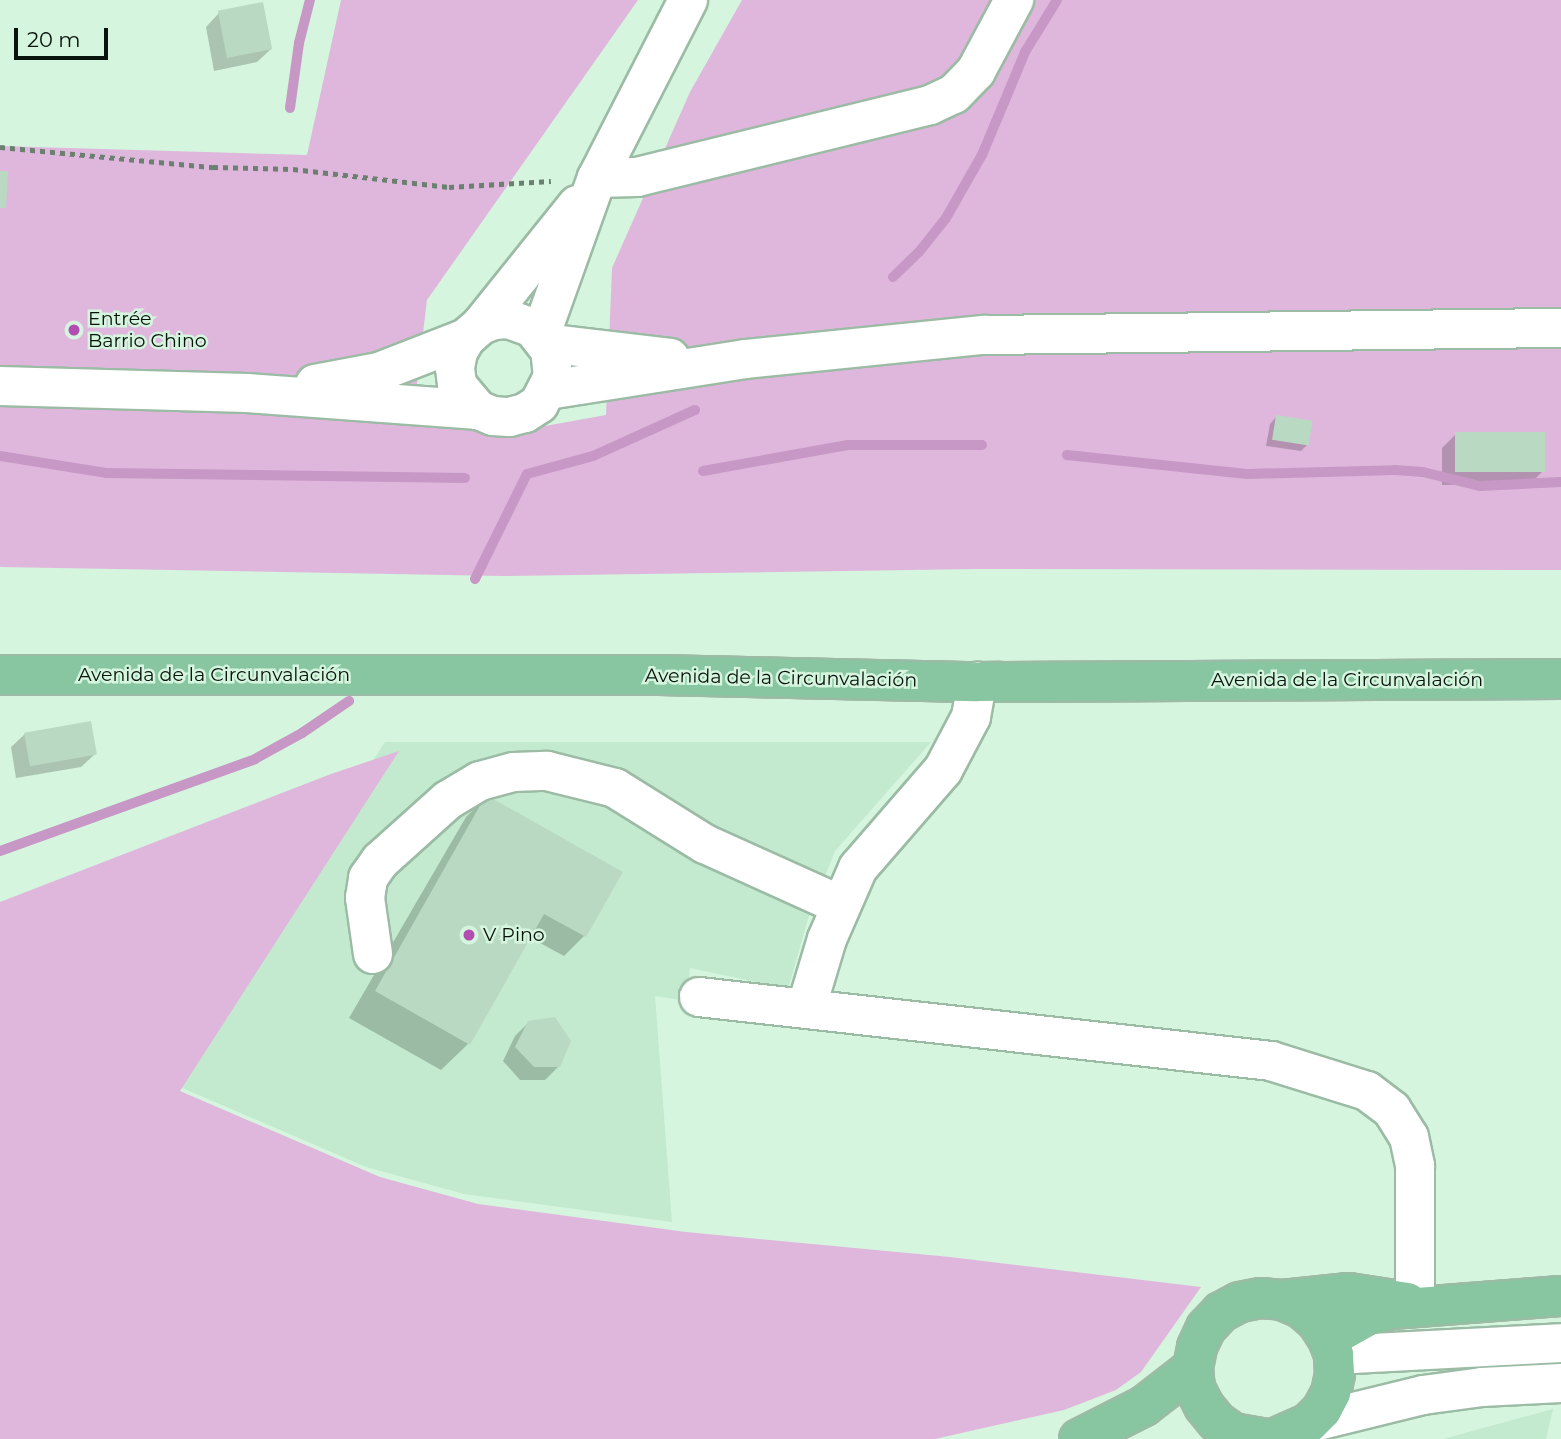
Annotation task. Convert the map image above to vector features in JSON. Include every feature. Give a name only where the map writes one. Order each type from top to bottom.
[{"type":"main road","name":"Avenida de la Circunvalación","points":[[0,674],[659,675],[977,682],[1561,679]]},
{"type":"main road","points":[[1253,1439],[1233,1433],[1217,1422],[1204,1406],[1195,1388],[1193,1368],[1196,1347],[1206,1328],[1221,1312],[1240,1302],[1261,1298],[1283,1300],[1349,1293],[1394,1298],[1415,1304]]},
{"type":"main road","points":[[1331,1347],[1369,1316],[1415,1304],[1561,1296]]},
{"type":"main road","points":[[1273,1439],[1309,1423],[1331,1393],[1331,1347],[1317,1322],[1301,1308],[1283,1300]]},
{"type":"main road","points":[[1079,1439],[1144,1406],[1193,1368]]},
{"type":"main road","points":[[1245,1439],[1267,1439]]},
{"type":"street","points":[[0,386],[247,393],[478,410],[493,416],[509,417],[525,413],[538,404],[548,390],[553,363],[543,339],[597,178],[688,0]]},
{"type":"street","points":[[478,410],[457,385],[458,352],[597,178],[637,177],[942,100],[954,94],[976,71],[1014,0]]},
{"type":"street","points":[[247,393],[379,372],[473,331],[508,319],[521,322],[543,339],[635,355],[737,360]]},
{"type":"street","points":[[548,390],[737,360],[853,346],[998,335],[1561,328]]},
{"type":"street","points":[[806,1009],[840,905],[858,868],[949,760],[971,717],[977,682]]},
{"type":"street","points":[[373,954],[365,898],[368,878],[380,860],[448,800],[480,781],[514,772],[547,771],[615,788],[705,844],[840,905]]},
{"type":"street","points":[[699,997],[1271,1061],[1367,1091],[1392,1110],[1409,1136],[1415,1166],[1415,1304]]},
{"type":"street","points":[[1331,1347],[1561,1343]]},
{"type":"street","points":[[1309,1423],[1423,1395],[1482,1387],[1561,1383]]},
{"type":"path","points":[[0,148],[213,167],[293,169],[449,187],[597,178]]},
{"type":"shaded area","points":[[341,0],[638,0],[427,300],[412,425],[545,426],[606,415],[612,268],[690,92],[742,0],[1561,0],[1561,570],[977,569],[502,576],[0,567],[0,146],[307,155]]},
{"type":"shaded area","points":[[385,742],[931,742],[835,851],[808,919],[788,989],[690,968],[687,1001],[655,996],[672,1222],[464,1194],[366,1167],[166,1081]]},
{"type":"shaded area","points":[[399,751],[180,1091],[380,1177],[478,1204],[686,1232],[950,1257],[1201,1287],[1141,1372],[1116,1390],[1064,1410],[935,1439],[0,1439],[0,902],[331,774]]},
{"type":"shaded area","points":[[1553,1409],[1546,1439],[1443,1439]]},
{"type":"building","points":[[263,2],[272,49],[227,58],[218,11]]},
{"type":"building","points":[[0,171],[8,171],[6,208],[0,208]]},
{"type":"building","points":[[1276,415],[1313,421],[1309,445],[1272,440]]},
{"type":"building","points":[[1455,432],[1545,432],[1545,472],[1455,472]]},
{"type":"building","points":[[91,721],[97,754],[30,766],[24,733]]},
{"type":"building","points":[[486,795],[623,872],[586,937],[544,914],[470,1045],[375,991]]},
{"type":"building","points":[[555,1017],[571,1041],[560,1067],[534,1067],[515,1047],[528,1021]]},
{"type":"waterway","points":[[290,108],[299,43],[310,0]]},
{"type":"waterway","points":[[893,277],[919,252],[946,218],[982,155],[1025,52],[1057,0]]},
{"type":"waterway","points":[[475,579],[527,474],[593,456],[695,410]]},
{"type":"waterway","points":[[703,471],[848,445],[982,445]]},
{"type":"waterway","points":[[1067,455],[1247,474],[1395,470],[1423,472],[1480,486],[1561,482]]},
{"type":"waterway","points":[[0,456],[106,473],[465,478]]},
{"type":"waterway","points":[[0,851],[255,759],[302,733],[349,701]]},
{"type":"place","name":"Entrée Barrio Chino","points":[[74,330]]},
{"type":"place","name":"V Pino","points":[[469,935]]}]
